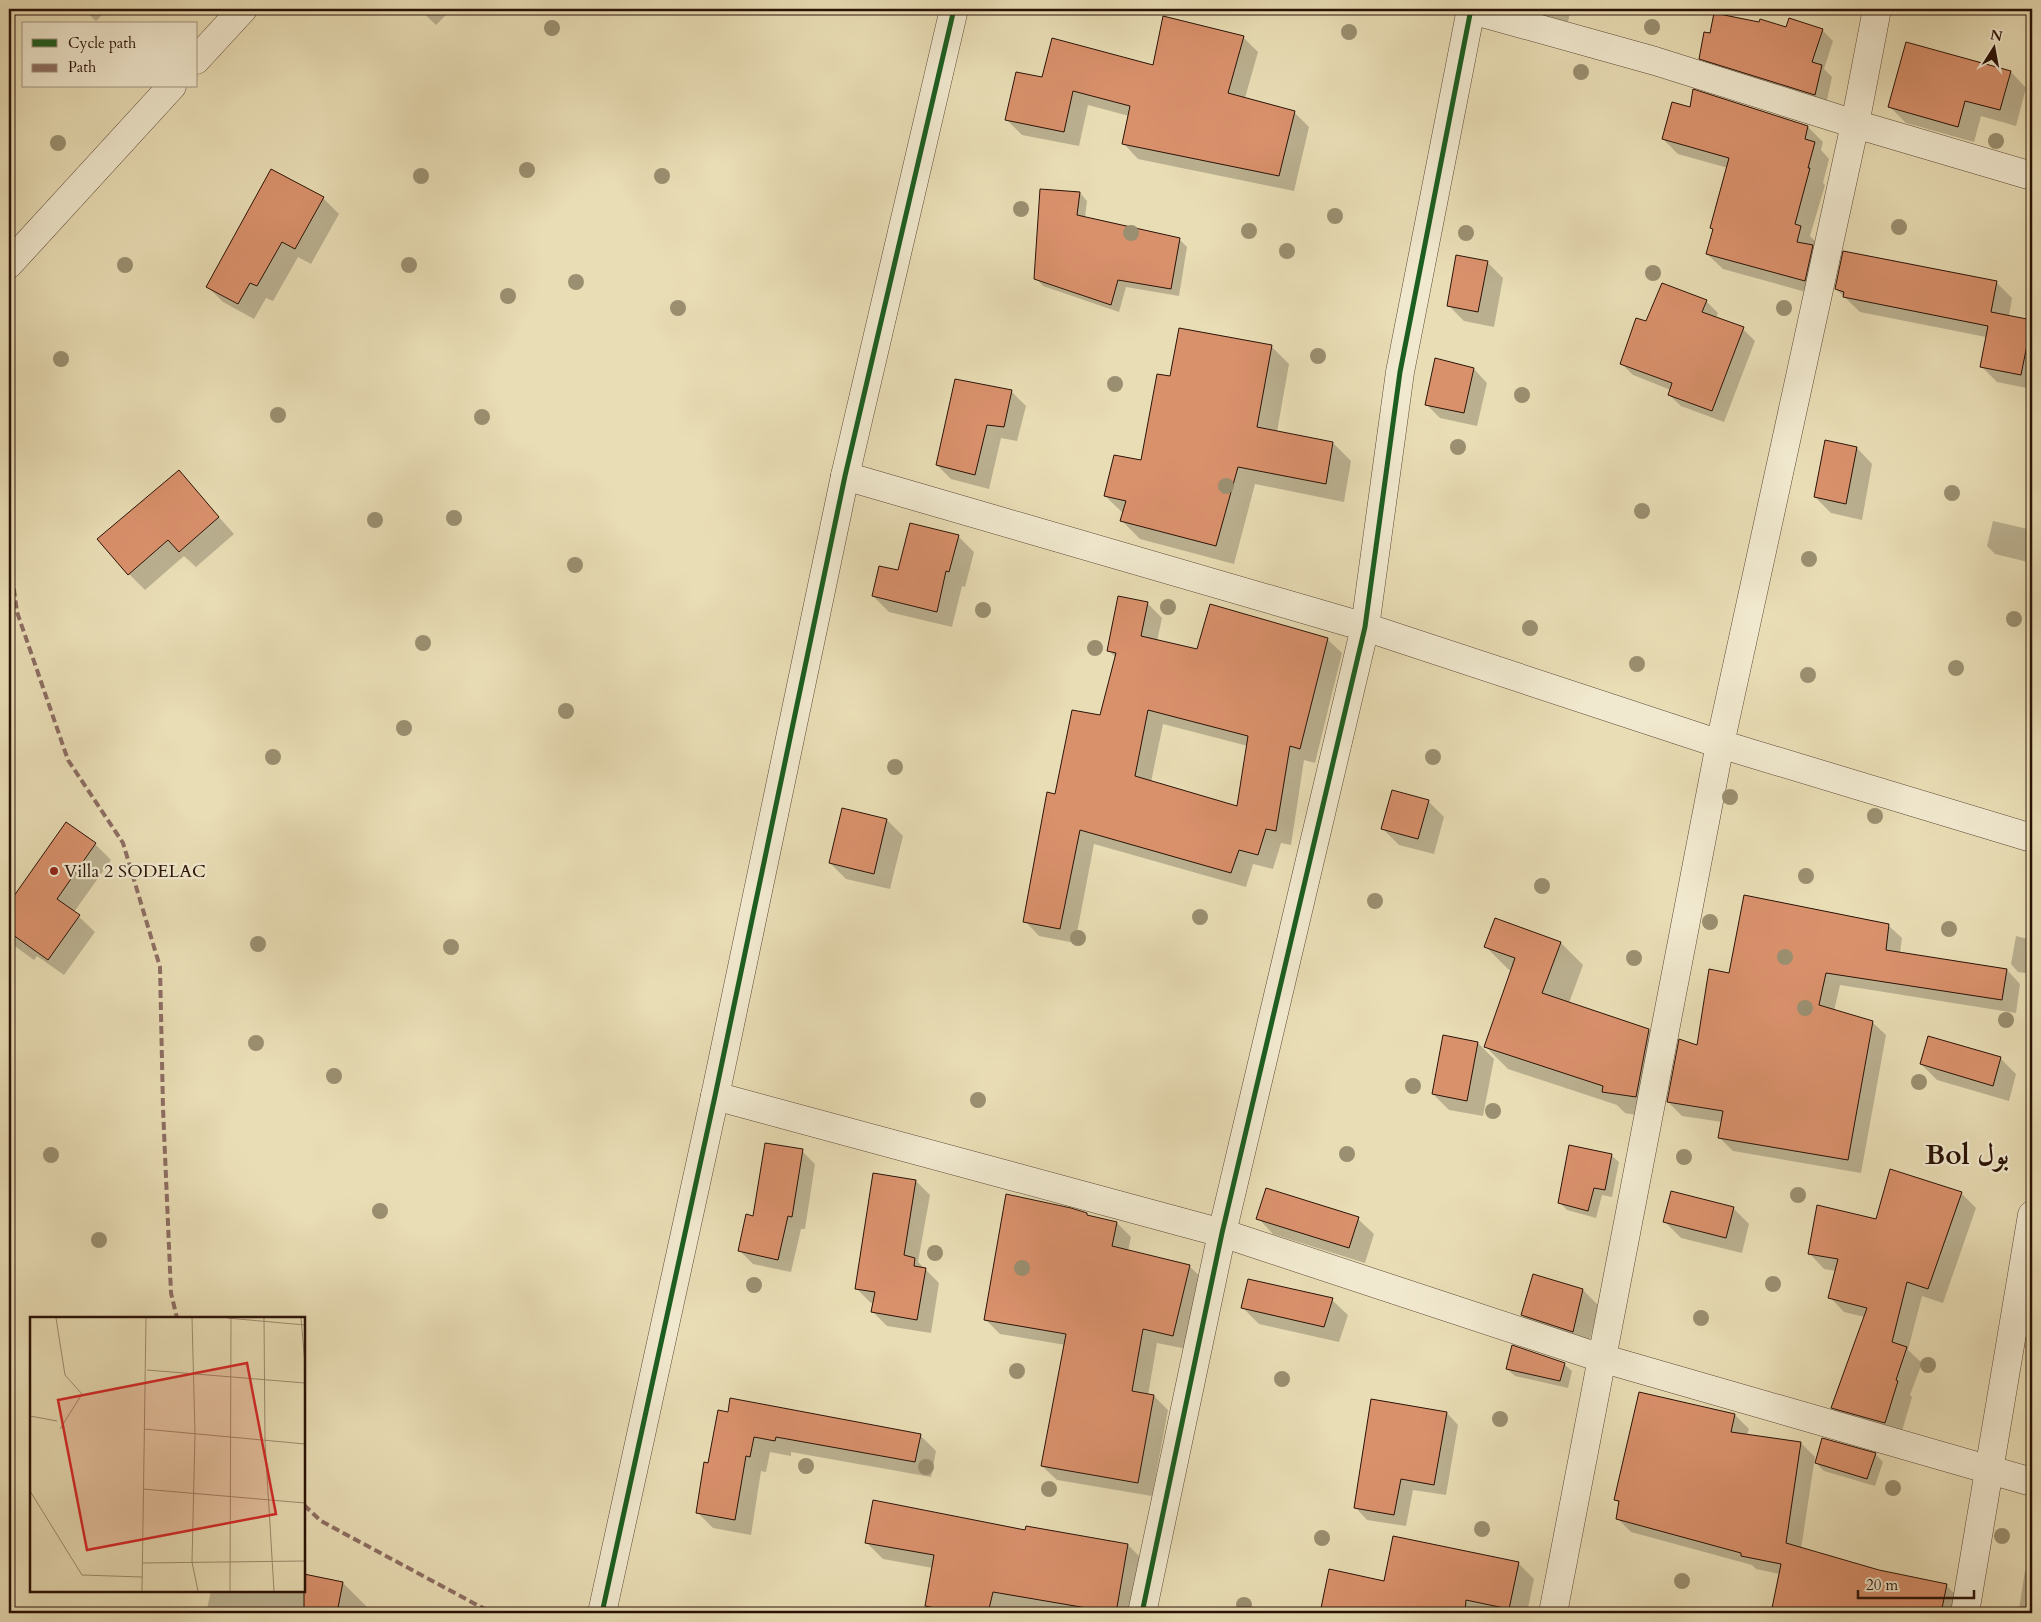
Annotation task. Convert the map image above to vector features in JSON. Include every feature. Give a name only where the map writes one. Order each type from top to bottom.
[{"type":"street","points":[[198,58],[243,9]]},
{"type":"street","points":[[602,1613],[715,1096],[845,476],[954,9]]},
{"type":"street","points":[[1142,1613],[1222,1233],[1365,627],[1400,372],[1470,9],[1655,61],[1855,124],[2032,176]]},
{"type":"street","points":[[1553,1613],[1720,744],[1855,124],[1877,9]]},
{"type":"street","points":[[9,264],[170,88]]},
{"type":"street","points":[[845,476],[1365,627],[1720,744],[2032,838]]},
{"type":"street","points":[[715,1096],[1222,1233],[1601,1358],[1988,1471],[2032,1482]]},
{"type":"street","points":[[1965,1613],[2032,1215]]},
{"type":"building","points":[[1714,13],[1759,22],[1760,19],[1786,27],[1789,18],[1823,29],[1812,62],[1822,65],[1815,95],[1699,59],[1704,32],[1710,33]]},
{"type":"building","points":[[1163,16],[1244,36],[1228,93],[1295,111],[1279,176],[1122,144],[1130,106],[1073,91],[1064,132],[1005,120],[1016,72],[1042,77],[1052,38],[1153,65]]},
{"type":"building","points":[[1906,42],[2011,71],[2000,110],[1965,101],[1958,127],[1888,107]]},
{"type":"building","points":[[1693,89],[1808,126],[1805,139],[1815,142],[1795,224],[1801,226],[1797,242],[1813,245],[1805,281],[1706,254],[1713,229],[1710,228],[1729,158],[1662,139],[1672,102],[1690,107]]},
{"type":"building","points":[[271,169],[324,197],[295,249],[282,242],[257,286],[250,283],[238,304],[206,287]]},
{"type":"building","points":[[1040,189],[1080,192],[1077,215],[1180,238],[1171,289],[1118,280],[1111,305],[1034,279]]},
{"type":"building","points":[[1843,251],[1997,281],[1991,312],[2032,320],[2021,375],[1980,367],[1988,326],[1843,297],[1844,292],[1835,289]]},
{"type":"building","points":[[1456,255],[1488,261],[1478,312],[1447,306]]},
{"type":"building","points":[[1662,283],[1707,300],[1702,312],[1744,327],[1712,411],[1668,395],[1672,383],[1620,364],[1636,318],[1646,321]]},
{"type":"building","points":[[1179,328],[1272,345],[1257,427],[1333,442],[1326,484],[1238,467],[1216,546],[1120,521],[1126,501],[1104,496],[1114,455],[1141,460],[1157,374],[1170,376]]},
{"type":"building","points":[[1435,358],[1474,368],[1464,413],[1425,405]]},
{"type":"building","points":[[955,379],[1012,390],[1004,427],[987,425],[975,475],[936,465]]},
{"type":"building","points":[[1825,440],[1857,447],[1846,504],[1814,497]]},
{"type":"building","points":[[179,470],[219,517],[179,552],[168,540],[128,575],[97,539]]},
{"type":"building","points":[[910,523],[959,535],[949,572],[946,571],[937,612],[872,596],[879,566],[898,570]]},
{"type":"building","points":[[1118,596],[1148,602],[1141,636],[1197,649],[1210,604],[1328,638],[1300,749],[1290,746],[1276,831],[1266,829],[1258,855],[1239,850],[1231,873],[1080,830],[1060,929],[1023,922],[1047,792],[1055,794],[1072,710],[1100,715],[1116,653],[1107,651]],"holes":[[[1148,710],[1248,736],[1237,806],[1135,776]]]},
{"type":"building","points":[[1392,790],[1429,800],[1418,839],[1381,829]]},
{"type":"building","points":[[842,808],[887,819],[874,874],[829,863]]},
{"type":"building","name":"Villa 2 SODELAC","points":[[66,822],[96,843],[57,899],[80,915],[48,960],[9,932],[9,903]]},
{"type":"building","points":[[1744,895],[1889,924],[1886,950],[2007,969],[2002,1000],[1826,973],[1819,1005],[1873,1021],[1848,1160],[1718,1138],[1723,1111],[1667,1102],[1679,1039],[1697,1045],[1709,969],[1729,973]]},
{"type":"building","points":[[1495,918],[1561,942],[1542,993],[1649,1029],[1636,1097],[1602,1092],[1603,1086],[1484,1047],[1515,958],[1484,947]]},
{"type":"building","points":[[1443,1035],[1478,1042],[1467,1101],[1432,1094]]},
{"type":"building","points":[[1928,1036],[2001,1057],[1993,1086],[1920,1064]]},
{"type":"building","points":[[765,1143],[803,1149],[792,1217],[788,1216],[778,1260],[738,1251],[746,1214],[753,1216]]},
{"type":"building","points":[[1569,1145],[1612,1154],[1605,1190],[1594,1188],[1588,1211],[1558,1203]]},
{"type":"building","points":[[1890,1169],[1962,1192],[1928,1289],[1907,1282],[1892,1342],[1907,1347],[1885,1423],[1831,1408],[1867,1308],[1828,1298],[1838,1259],[1808,1254],[1817,1205],[1876,1219]]},
{"type":"building","points":[[873,1173],[916,1180],[904,1255],[915,1258],[914,1266],[926,1268],[917,1320],[871,1312],[875,1292],[855,1289]]},
{"type":"building","points":[[1266,1188],[1359,1217],[1349,1248],[1256,1219]]},
{"type":"building","points":[[1671,1191],[1734,1207],[1726,1238],[1663,1222]]},
{"type":"building","points":[[1006,1194],[1071,1208],[1087,1213],[1087,1215],[1117,1222],[1112,1246],[1190,1265],[1173,1336],[1143,1329],[1132,1391],[1154,1395],[1138,1483],[1041,1466],[1066,1334],[984,1320]]},
{"type":"building","points":[[1533,1274],[1583,1289],[1573,1332],[1521,1315]]},
{"type":"building","points":[[1248,1279],[1333,1298],[1324,1327],[1241,1308]]},
{"type":"building","points":[[1512,1345],[1565,1363],[1560,1381],[1506,1369]]},
{"type":"building","points":[[1639,1392],[1735,1414],[1731,1432],[1801,1442],[1786,1543],[1879,1570],[1947,1584],[1941,1613],[1771,1613],[1781,1564],[1741,1556],[1741,1553],[1616,1519],[1619,1501],[1614,1500]]},
{"type":"building","points":[[730,1398],[921,1434],[915,1462],[776,1437],[775,1441],[754,1437],[750,1457],[746,1456],[735,1520],[696,1513],[704,1462],[708,1463],[718,1410],[728,1412]]},
{"type":"building","points":[[1371,1399],[1447,1412],[1434,1485],[1401,1479],[1394,1515],[1354,1508]]},
{"type":"building","points":[[1822,1438],[1876,1453],[1867,1479],[1815,1463]]},
{"type":"building","points":[[873,1500],[1025,1530],[1026,1526],[1128,1544],[1116,1613],[993,1592],[988,1613],[935,1613],[935,1608],[925,1606],[934,1555],[865,1543]]},
{"type":"building","points":[[1393,1536],[1519,1562],[1509,1609],[1466,1600],[1465,1613],[1320,1613],[1329,1569],[1384,1581]]},
{"type":"building","points":[[305,1574],[343,1582],[337,1613],[304,1613]]},
{"type":"marked path","points":[[9,553],[17,612],[68,760],[123,843],[160,967],[163,1108],[171,1293],[177,1317]]},
{"type":"marked path","points":[[305,1506],[321,1521],[492,1613]]},
{"type":"cycle path","points":[[602,1613],[715,1096],[845,476],[954,9]]},
{"type":"cycle path","points":[[1142,1613],[1222,1233],[1365,627],[1400,372],[1471,9]]},
{"type":"place","name":"Villa 2 SODELAC","points":[[54,871]]},
{"type":"district","name":"Bol بول","points":[[1967,1154]]}]
